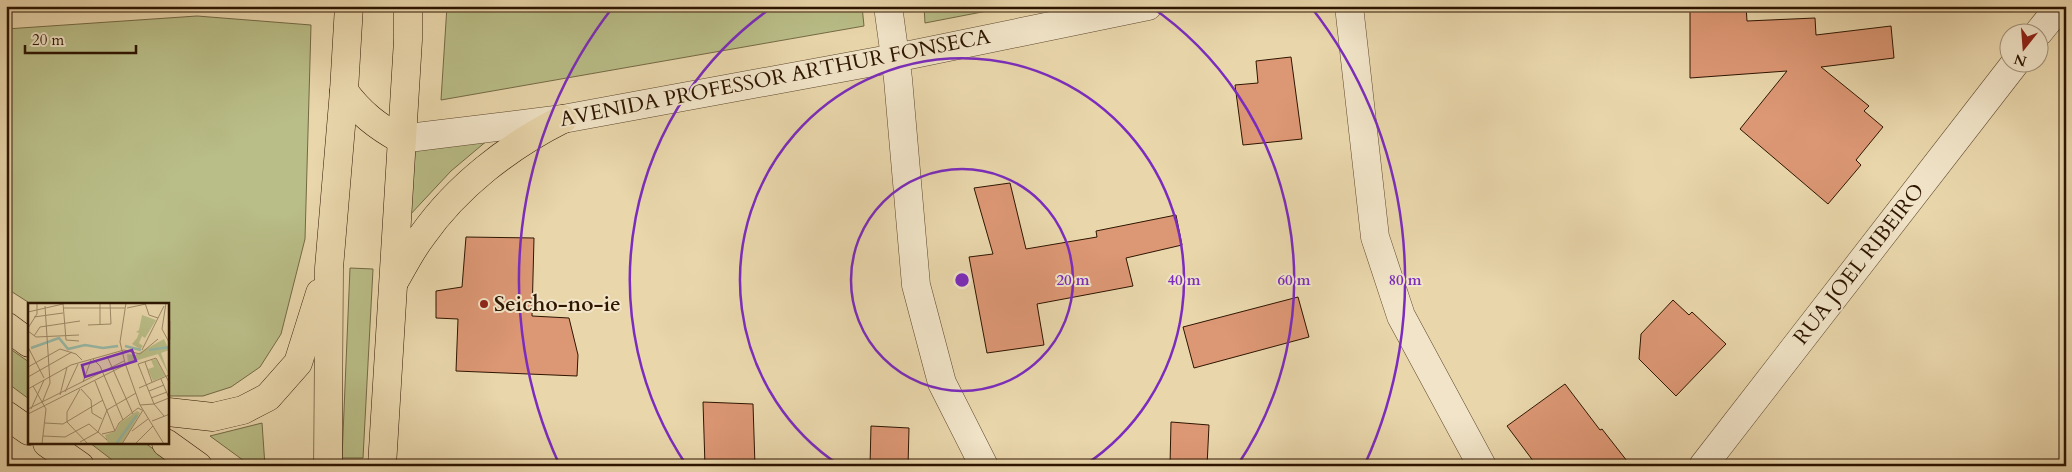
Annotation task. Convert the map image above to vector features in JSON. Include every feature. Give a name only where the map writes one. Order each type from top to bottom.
[{"type":"main road","points":[[382,466],[400,139],[408,40],[408,6]]},
{"type":"main road","points":[[328,466],[329,268],[352,9]]},
{"type":"main road","points":[[344,91],[358,110],[374,124],[400,139]]},
{"type":"main road","points":[[392,286],[421,236],[446,206],[513,148],[563,118]]},
{"type":"main road","points":[[169,412],[213,417],[243,410],[275,392],[298,363],[329,268]]},
{"type":"main road","points":[[6,326],[28,342]]},
{"type":"main road","points":[[6,415],[28,429]]},
{"type":"main road","points":[[48,444],[80,466]]},
{"type":"main road","points":[[167,444],[198,466]]},
{"type":"street","points":[[888,6],[916,285],[942,383],[984,466]]},
{"type":"street","name":"AVENIDA PROFESSOR ARTHUR FONSECA","points":[[400,139],[563,118],[894,58],[1148,6]]},
{"type":"street","points":[[1349,6],[1375,237],[1401,316],[1482,466]]},
{"type":"street","points":[[2047,22],[2060,6]]},
{"type":"street","name":"RUA JOEL RIBEIRO","points":[[1703,466],[2008,72]]},
{"type":"green space","points":[[447,6],[862,6],[864,26],[441,100]]},
{"type":"green space","points":[[924,6],[1013,6],[925,23]]},
{"type":"green space","points":[[197,16],[311,25],[305,239],[281,334],[260,367],[231,387],[203,396],[169,396],[169,303],[29,303],[6,288],[6,29]]},
{"type":"green space","points":[[507,124],[451,171],[409,216],[410,149]]},
{"type":"green space","points":[[350,268],[373,269],[363,458],[342,458]]},
{"type":"green space","points":[[6,346],[28,361],[28,398],[6,382]]},
{"type":"green space","points":[[262,423],[265,466],[251,466],[210,436]]},
{"type":"green space","points":[[91,444],[146,444],[177,466],[120,466]]},
{"type":"building","points":[[1690,6],[1746,6],[1747,21],[1815,18],[1816,35],[1891,26],[1894,58],[1821,67],[1869,106],[1864,111],[1883,127],[1856,160],[1861,165],[1828,204],[1740,129],[1787,71],[1690,78]]},
{"type":"building","points":[[1291,57],[1302,139],[1243,145],[1235,85],[1258,83],[1256,61]]},
{"type":"building","points":[[1010,183],[1026,249],[1097,237],[1096,231],[1176,215],[1182,245],[1126,258],[1133,286],[1037,304],[1044,345],[987,353],[969,257],[993,254],[974,188]]},
{"type":"building","name":"Seicho-no-ie","points":[[466,237],[534,238],[532,316],[569,318],[578,355],[577,376],[456,371],[458,319],[436,318],[436,291],[462,287]]},
{"type":"building","points":[[1298,297],[1309,337],[1194,368],[1183,327]]},
{"type":"building","points":[[1673,300],[1689,315],[1692,312],[1726,344],[1676,396],[1639,359],[1641,334]]},
{"type":"building","points":[[1565,384],[1600,430],[1602,429],[1631,466],[1537,466],[1507,426]]},
{"type":"building","points":[[703,402],[753,404],[755,466],[705,466]]},
{"type":"building","points":[[1171,422],[1209,425],[1207,466],[1170,466]]},
{"type":"building","points":[[871,426],[909,428],[908,466],[870,466]]},
{"type":"place","name":"Seicho-no-ie","points":[[484,304]]}]
